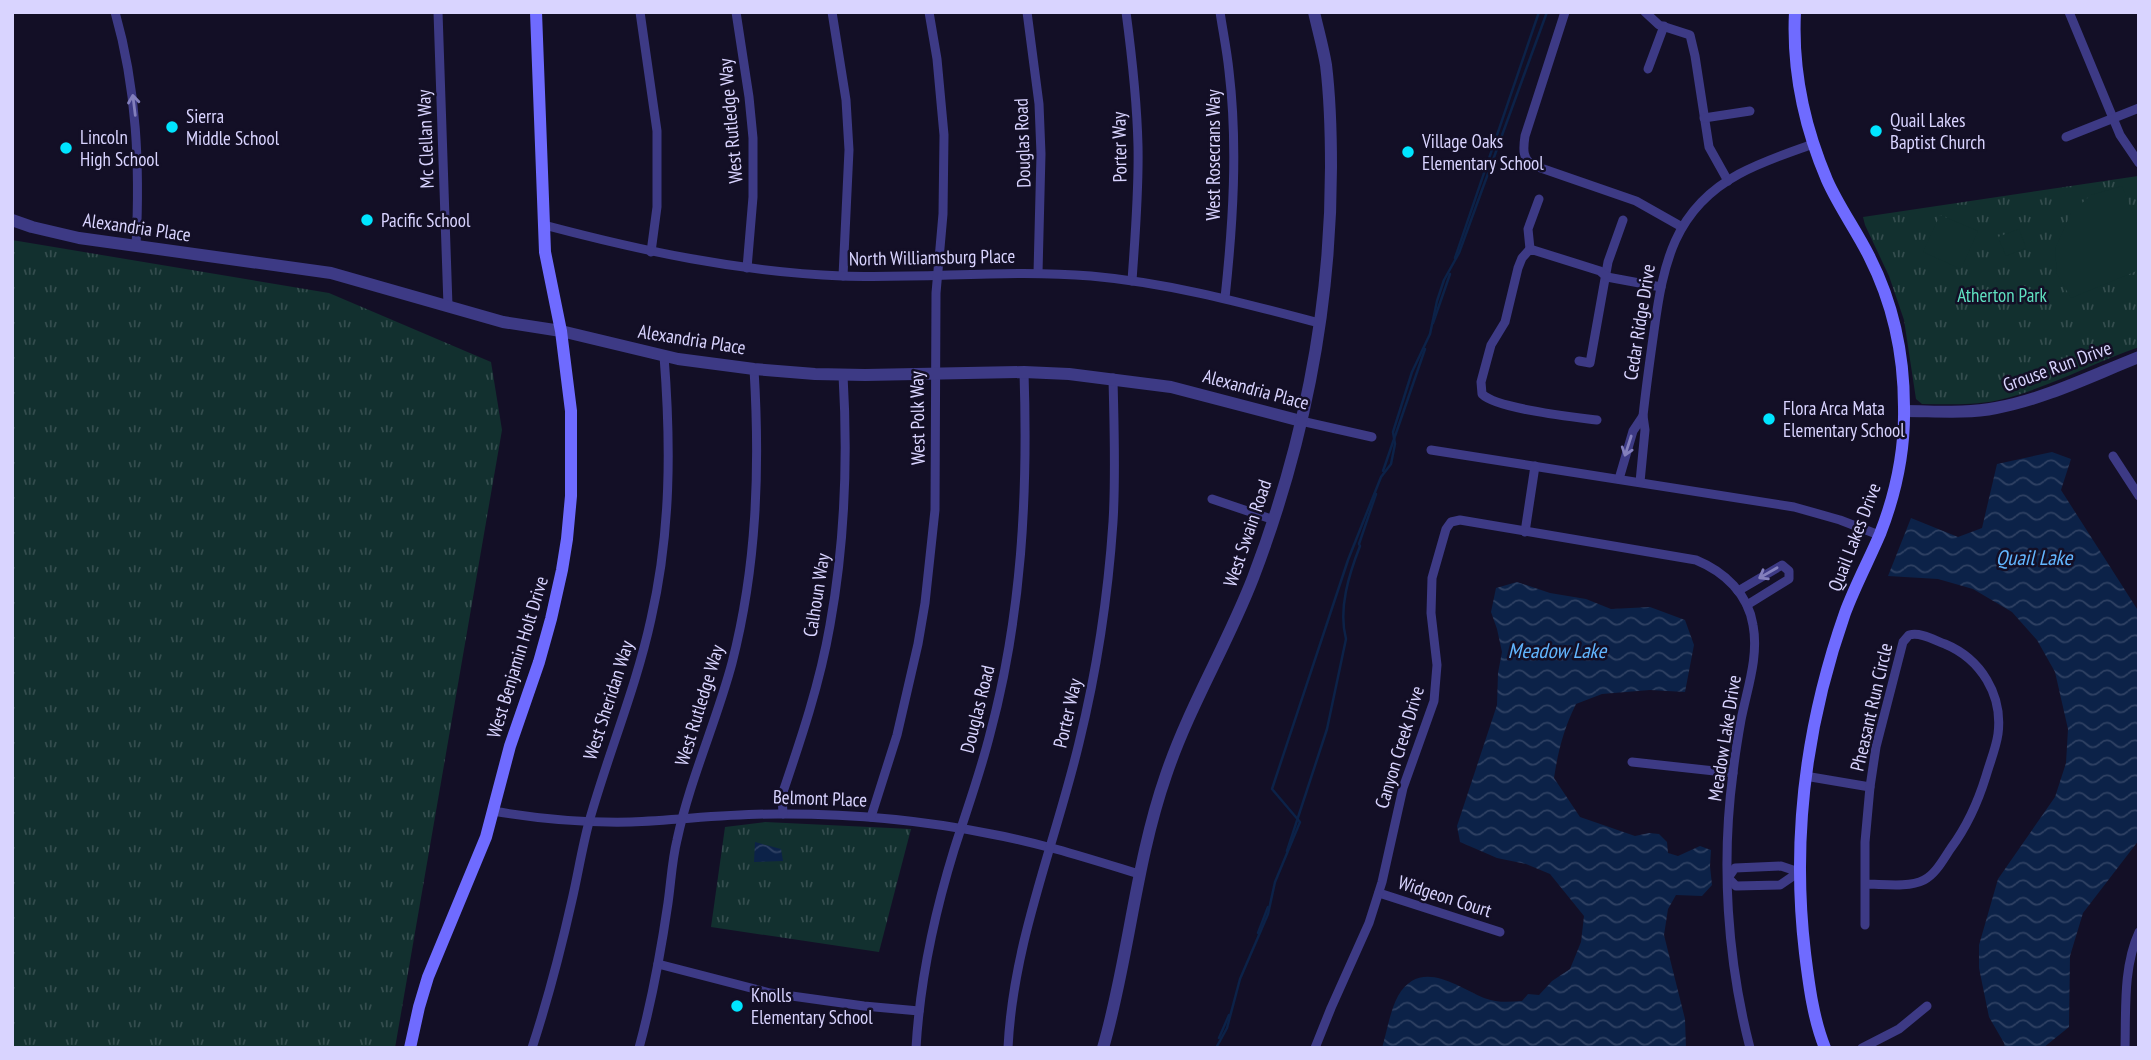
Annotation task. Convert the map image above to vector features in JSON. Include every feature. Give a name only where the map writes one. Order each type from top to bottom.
[{"type":"main road","name":"West Benjamin Holt Drive","points":[[410,1048],[428,977],[486,837],[510,746],[551,619],[567,540],[572,496],[572,417],[569,377],[547,266],[536,12]]},
{"type":"main road","name":"Quail Lakes Drive","points":[[1795,12],[1794,40],[1799,93],[1813,144],[1828,183],[1883,285],[1900,349],[1905,411],[1899,468],[1892,498],[1831,654],[1812,725],[1805,776],[1799,834],[1802,926],[1807,971],[1819,1034],[1825,1048]]},
{"type":"street","points":[[116,12],[130,76],[137,130],[139,176],[136,246]]},
{"type":"street","name":"Mc Clellan Way","points":[[438,12],[448,306]]},
{"type":"street","points":[[640,12],[657,131],[657,207],[651,252]]},
{"type":"street","name":"West Rutledge Way","points":[[736,12],[753,138],[753,197],[747,268]]},
{"type":"street","points":[[832,12],[846,100],[849,150],[843,276]]},
{"type":"street","name":"West Polk Way","points":[[871,817],[910,683],[925,603],[935,510],[934,374],[937,275],[943,214],[944,135],[937,59],[929,12]]},
{"type":"street","name":"Douglas Road","points":[[1027,12],[1037,80],[1041,141],[1038,273]]},
{"type":"street","name":"Porter Way","points":[[1126,12],[1134,73],[1138,146],[1132,281]]},
{"type":"street","name":"West Rosecrans Way","points":[[1220,12],[1229,70],[1233,125],[1232,207],[1226,298]]},
{"type":"street","name":"West Swain Road","points":[[1103,1048],[1122,973],[1139,874],[1170,762],[1237,618],[1274,520],[1301,421],[1319,323],[1330,216],[1331,152],[1326,64],[1314,12]]},
{"type":"street","points":[[1565,12],[1525,136],[1524,155],[1529,163],[1535,166],[1636,201],[1682,227]]},
{"type":"street","points":[[1645,12],[1659,25],[1690,35],[1709,147],[1728,181]]},
{"type":"street","points":[[2069,12],[2112,118],[2123,141],[2139,163]]},
{"type":"street","points":[[1648,69],[1664,26]]},
{"type":"street","points":[[2066,137],[2139,108]]},
{"type":"street","points":[[1704,118],[1750,111]]},
{"type":"street","name":"Cedar Ridge Drive","points":[[1640,482],[1645,430],[1643,416],[1661,288],[1668,256],[1682,227],[1704,200],[1728,181],[1762,163],[1813,144]]},
{"type":"street","points":[[1539,199],[1528,229],[1530,248],[1518,268],[1505,322],[1492,345],[1481,382],[1482,394],[1491,401],[1540,413],[1597,420]]},
{"type":"street","name":"Alexandria Place","points":[[12,220],[58,234],[331,273],[503,322],[561,331],[664,356],[754,369],[843,375],[1024,372],[1113,378],[1171,387],[1372,437]]},
{"type":"street","points":[[1579,361],[1590,363],[1608,262],[1623,220]]},
{"type":"street","name":"North Williamsburg Place","points":[[544,225],[651,252],[747,268],[843,276],[1038,273],[1132,281],[1226,298],[1319,323]]},
{"type":"street","points":[[1530,248],[1600,271],[1607,277],[1661,288]]},
{"type":"street","name":"West Sheridan Way","points":[[532,1048],[563,940],[590,821],[638,669],[662,564],[670,450],[664,356]]},
{"type":"street","name":"Grouse Run Drive","points":[[1905,411],[1967,412],[1996,409],[2044,395],[2139,357]]},
{"type":"street","name":"West Rutledge Way","points":[[639,1048],[658,964],[676,842],[731,664],[748,582],[757,488],[758,442],[754,369]]},
{"type":"street","name":"Douglas Road","points":[[916,1048],[927,957],[935,918],[997,707],[1008,656],[1025,517],[1024,372]]},
{"type":"street","name":"Calhoun Way","points":[[783,814],[782,795],[817,686],[838,574],[846,478],[843,375]]},
{"type":"street","name":"Porter Way","points":[[1008,1048],[1017,971],[1048,847],[1079,744],[1102,630],[1113,520],[1113,378]]},
{"type":"street","name":"Cedar Ridge Drive","points":[[1619,479],[1633,431],[1643,416]]},
{"type":"street","points":[[1431,450],[1794,508],[1840,520],[1879,535]]},
{"type":"street","points":[[2113,456],[2139,496]]},
{"type":"street","points":[[1525,532],[1535,466]]},
{"type":"street","points":[[1212,499],[1274,520]]},
{"type":"street","name":"Canyon Creek Drive","points":[[1315,1048],[1369,923],[1379,893],[1403,788],[1434,701],[1437,665],[1430,593],[1446,529],[1451,522],[1460,520],[1696,561],[1715,569],[1738,590],[1747,605]]},
{"type":"street","points":[[1738,590],[1782,565],[1788,571],[1789,579],[1747,605]]},
{"type":"street","name":"Meadow Lake Drive","points":[[1747,605],[1754,626],[1756,651],[1741,719],[1733,773],[1728,878],[1732,951],[1750,1048]]},
{"type":"street","name":"Pheasant Run Circle","points":[[1865,884],[1916,883],[1927,878],[1969,822],[1996,744],[1998,716],[1991,687],[1980,670],[1952,647],[1919,634],[1905,638],[1876,747],[1865,842],[1865,884],[1865,925]]},
{"type":"street","points":[[1632,762],[1733,773]]},
{"type":"street","name":"Pheasant Run Circle","points":[[1805,776],[1871,787]]},
{"type":"street","name":"Belmont Place","points":[[493,811],[545,819],[627,822],[783,814],[871,817],[961,828],[1048,847],[1139,874]]},
{"type":"street","points":[[1781,866],[1799,872],[1780,885],[1736,886],[1728,878],[1735,868],[1781,866]]},
{"type":"street","name":"Widgeon Court","points":[[1379,893],[1500,932]]},
{"type":"street","points":[[2125,1048],[2126,1000],[2134,974],[2131,952],[2139,932]]},
{"type":"street","points":[[658,964],[770,993],[919,1012]]},
{"type":"street","points":[[1862,1048],[1899,1030],[1927,1006]]},
{"type":"green space","name":"Atherton Park","points":[[2138,176],[2139,347],[2038,388],[2003,399],[1983,403],[1922,404],[1916,399],[1904,320],[1889,276],[1863,217]]},
{"type":"green space","points":[[2122,186],[2139,229],[2139,270],[2071,298],[2057,274],[2055,249],[2071,213],[2091,195]]},
{"type":"green space","points":[[1940,215],[1978,231],[1961,269],[1923,252]]},
{"type":"green space","points":[[2019,229],[2026,248],[2006,256],[1998,237]]},
{"type":"green space","points":[[12,240],[329,293],[491,362],[502,430],[395,1048],[12,1048]]},
{"type":"green space","points":[[765,822],[911,829],[879,952],[711,927],[725,827]]},
{"type":"water","name":"Quail Lake","points":[[2052,452],[2071,459],[2061,490],[2139,612],[2139,840],[2083,913],[2070,956],[2069,1027],[2043,1048],[2005,1048],[1989,1017],[1979,968],[1979,945],[1998,879],[2055,797],[2066,763],[2068,729],[2055,672],[2037,640],[2012,612],[1973,589],[1938,579],[1888,576],[1911,518],[1958,537],[1982,528],[1997,464]]},
{"type":"water","name":"Meadow Lake","points":[[1517,582],[1550,593],[1586,599],[1611,609],[1650,607],[1685,620],[1694,645],[1685,692],[1650,690],[1602,694],[1576,704],[1562,740],[1554,778],[1580,817],[1635,836],[1659,834],[1667,842],[1668,853],[1678,856],[1700,846],[1711,850],[1712,885],[1702,896],[1676,895],[1668,909],[1664,935],[1685,1019],[1686,1048],[1382,1048],[1398,996],[1407,985],[1417,979],[1439,978],[1494,1001],[1522,1001],[1528,994],[1539,995],[1552,981],[1570,969],[1581,942],[1584,916],[1550,874],[1526,864],[1497,858],[1460,842],[1457,826],[1497,705],[1502,652],[1491,612],[1496,588]]},
{"type":"water","points":[[755,842],[781,849],[783,861],[754,862]]},
{"type":"waterway","points":[[1455,258],[1539,12]]},
{"type":"waterway","points":[[1216,1048],[1227,1028],[1240,979],[1268,914],[1275,882],[1300,822],[1272,789],[1348,560],[1381,477],[1391,464],[1395,444],[1393,432],[1412,372],[1430,334],[1444,280],[1459,253],[1547,12]]},
{"type":"waterway","points":[[1433,323],[1450,274]]},
{"type":"waterway","points":[[1383,471],[1425,349]]},
{"type":"waterway","points":[[1287,851],[1327,729],[1346,639],[1343,616],[1346,592],[1376,494]]},
{"type":"waterway","points":[[1258,933],[1268,907]]},
{"type":"waterway","points":[[1219,1038],[1229,1015]]},
{"type":"place","name":"Sierra Middle School","points":[[172,127]]},
{"type":"place","name":"Quail Lakes Baptist Church","points":[[1876,131]]},
{"type":"place","name":"Lincoln High School","points":[[66,148]]},
{"type":"place","name":"Village Oaks Elementary School","points":[[1408,152]]},
{"type":"place","name":"Pacific School","points":[[367,220]]},
{"type":"place","name":"Flora Arca Mata Elementary School","points":[[1769,419]]},
{"type":"place","name":"Knolls Elementary School","points":[[737,1006]]}]
